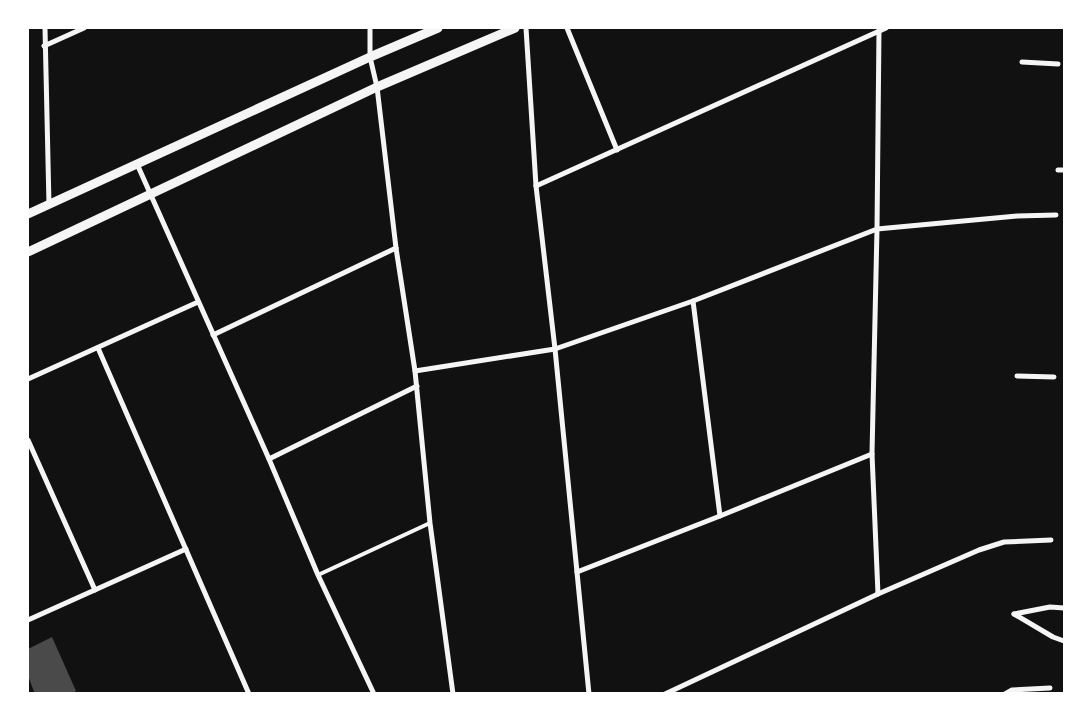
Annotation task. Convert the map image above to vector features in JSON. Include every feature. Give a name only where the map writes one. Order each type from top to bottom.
[{"type":"street","points":[[45,28],[48,205]]},
{"type":"street","points":[[44,46],[84,28]]},
{"type":"street","points":[[370,28],[370,57],[377,87],[396,248],[417,386],[430,523],[453,694]]},
{"type":"street","points":[[28,214],[370,57],[438,28]]},
{"type":"street","points":[[28,252],[377,87],[515,28]]},
{"type":"street","points":[[526,28],[536,186],[555,349],[588,694]]},
{"type":"street","points":[[567,28],[617,150]]},
{"type":"street","points":[[536,186],[886,28]]},
{"type":"street","points":[[878,594],[872,454],[879,30]]},
{"type":"street","points":[[1022,62],[1058,64]]},
{"type":"street","points":[[137,164],[269,459],[318,575],[373,693]]},
{"type":"street","points":[[1058,170],[1064,170]]},
{"type":"street","points":[[415,371],[555,349],[693,301],[877,229],[1017,216],[1056,215]]},
{"type":"street","points":[[213,335],[396,248]]},
{"type":"street","points":[[693,301],[720,516]]},
{"type":"street","points":[[28,379],[198,302]]},
{"type":"street","points":[[98,348],[250,694]]},
{"type":"street","points":[[1016,376],[1054,377]]},
{"type":"street","points":[[269,459],[417,386]]},
{"type":"street","points":[[28,440],[95,590]]},
{"type":"street","points":[[577,572],[872,454]]},
{"type":"street","points":[[665,694],[878,594],[993,544],[1052,540]]},
{"type":"street","points":[[28,620],[186,549]]},
{"type":"street","points":[[1064,608],[1050,607],[1014,614],[1053,637],[1064,641]]},
{"type":"street","points":[[1005,694],[1012,690],[1050,688]]},
{"type":"lane","points":[[318,575],[430,523]]},
{"type":"building","points":[[52,637],[76,691],[71,694],[35,694],[28,676],[28,649]]}]
